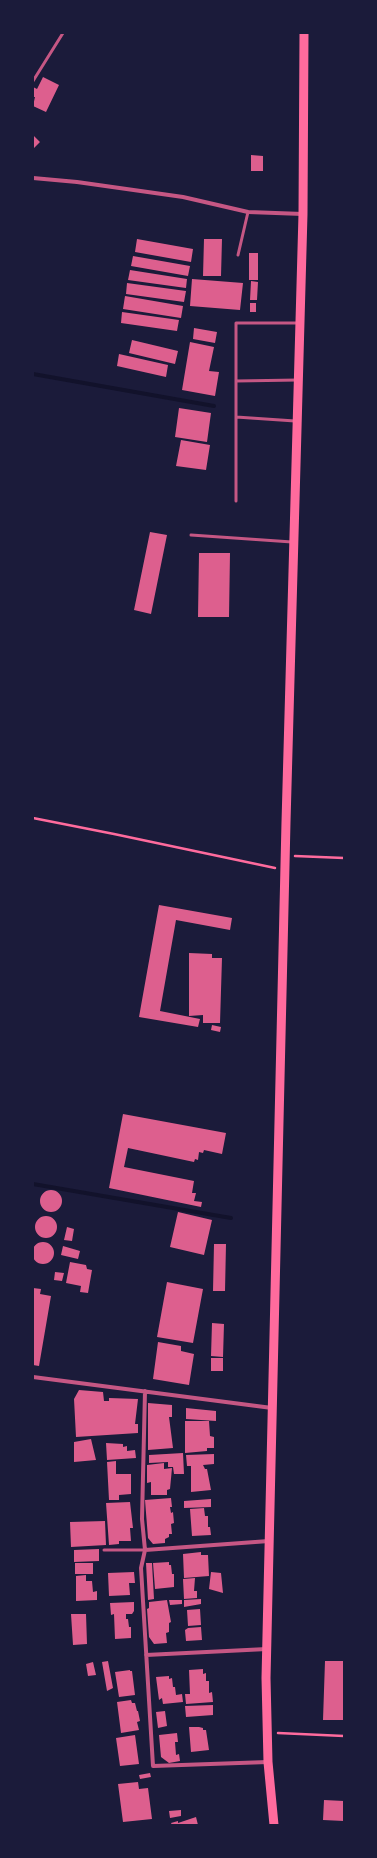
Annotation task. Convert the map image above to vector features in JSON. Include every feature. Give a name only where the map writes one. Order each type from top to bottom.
[{"type":"main road","points":[[274,1825],[268,1762],[267,1649],[285,856],[303,214],[304,33]]},
{"type":"street","points":[[33,178],[77,182],[183,197],[248,212],[303,214]]},
{"type":"street","points":[[33,1377],[272,1408]]},
{"type":"street","points":[[146,1391],[142,1519],[145,1550],[142,1568],[153,1766],[268,1762]]},
{"type":"street","points":[[145,1550],[269,1541]]},
{"type":"street","points":[[146,1655],[267,1649]]},
{"type":"lane","points":[[33,81],[63,33]]},
{"type":"lane","points":[[238,255],[248,212]]},
{"type":"lane","points":[[236,501],[236,323],[300,323]]},
{"type":"lane","points":[[236,381],[298,380]]},
{"type":"lane","points":[[236,417],[297,421]]},
{"type":"lane","points":[[192,535],[294,542]]},
{"type":"lane","points":[[104,1550],[145,1550]]},
{"type":"path","points":[[33,818],[285,870]]},
{"type":"path","points":[[285,856],[344,858]]},
{"type":"path","points":[[267,1733],[344,1736]]},
{"type":"building","points":[[43,77],[59,85],[46,112],[33,106],[35,97],[33,97],[33,87],[37,89]]},
{"type":"building","points":[[33,135],[40,142],[33,149]]},
{"type":"building","points":[[251,155],[263,156],[263,171],[251,171]]},
{"type":"building","points":[[137,239],[193,249],[191,262],[135,252]]},
{"type":"building","points":[[204,239],[222,239],[221,276],[203,276]]},
{"type":"building","points":[[249,253],[258,253],[258,280],[249,280]]},
{"type":"building","points":[[133,256],[190,266],[188,276],[131,266]]},
{"type":"building","points":[[130,270],[187,279],[186,288],[128,280]]},
{"type":"building","points":[[192,279],[243,283],[240,310],[190,306]]},
{"type":"building","points":[[251,281],[258,282],[257,300],[250,300]]},
{"type":"building","points":[[127,283],[186,291],[184,302],[126,294]]},
{"type":"building","points":[[125,296],[183,306],[181,318],[123,309]]},
{"type":"building","points":[[250,303],[256,303],[256,312],[250,312]]},
{"type":"building","points":[[122,312],[179,320],[177,331],[121,323]]},
{"type":"building","points":[[194,328],[217,332],[215,343],[193,339]]},
{"type":"building","points":[[132,340],[178,351],[175,364],[129,353]]},
{"type":"building","points":[[190,342],[214,347],[209,371],[219,372],[215,396],[182,390]]},
{"type":"building","points":[[119,354],[168,365],[166,377],[117,366]]},
{"type":"building","points":[[179,408],[211,413],[207,442],[175,437]]},
{"type":"building","points":[[181,440],[210,445],[206,470],[176,466]]},
{"type":"building","points":[[150,532],[167,535],[151,614],[134,610]]},
{"type":"building","points":[[199,553],[230,553],[229,617],[198,617]]},
{"type":"building","points":[[159,905],[232,918],[230,930],[176,920],[160,1011],[200,1019],[198,1027],[139,1017]]},
{"type":"building","points":[[189,953],[212,954],[212,958],[222,958],[220,1023],[203,1023],[203,1015],[189,1016]]},
{"type":"building","points":[[212,1025],[221,1027],[220,1032],[211,1030]]},
{"type":"building","points":[[123,1114],[226,1133],[222,1154],[204,1150],[203,1153],[199,1152],[198,1160],[195,1159],[194,1162],[128,1148],[124,1167],[194,1181],[192,1193],[196,1193],[194,1201],[202,1202],[201,1207],[109,1188]]},
{"type":"building","points":[[47,1190],[55,1190],[62,1197],[62,1205],[55,1212],[47,1212],[40,1205],[40,1197]]},
{"type":"building","points":[[178,1212],[212,1220],[204,1255],[170,1247]]},
{"type":"building","points":[[42,1216],[50,1216],[57,1223],[57,1231],[50,1238],[42,1238],[35,1231],[35,1223]]},
{"type":"building","points":[[67,1227],[74,1229],[72,1241],[64,1240]]},
{"type":"building","points":[[43,1242],[51,1245],[54,1253],[51,1261],[43,1264],[35,1261],[32,1253],[35,1245]]},
{"type":"building","points":[[214,1244],[226,1244],[225,1291],[213,1291]]},
{"type":"building","points":[[63,1246],[80,1251],[78,1259],[61,1255]]},
{"type":"building","points":[[70,1262],[86,1265],[87,1269],[92,1270],[88,1293],[80,1292],[81,1286],[66,1283]]},
{"type":"building","points":[[55,1272],[64,1273],[62,1281],[54,1280]]},
{"type":"building","points":[[167,1282],[203,1289],[193,1343],[157,1337]]},
{"type":"building","points":[[33,1288],[41,1289],[40,1294],[51,1296],[39,1366],[33,1365]]},
{"type":"building","points":[[212,1323],[224,1324],[223,1357],[211,1356]]},
{"type":"building","points":[[158,1342],[181,1346],[181,1351],[194,1354],[189,1385],[153,1379]]},
{"type":"building","points":[[211,1358],[223,1358],[223,1371],[211,1371]]},
{"type":"building","points":[[79,1390],[103,1392],[104,1401],[109,1401],[109,1398],[138,1399],[135,1424],[138,1424],[138,1433],[76,1437],[74,1399]]},
{"type":"building","points":[[148,1403],[172,1405],[172,1417],[169,1417],[173,1448],[148,1450]]},
{"type":"building","points":[[186,1408],[216,1411],[216,1421],[186,1419]]},
{"type":"building","points":[[185,1421],[209,1421],[210,1436],[214,1437],[214,1448],[207,1448],[207,1451],[185,1453]]},
{"type":"building","points":[[91,1439],[96,1460],[74,1462],[74,1442]]},
{"type":"building","points":[[106,1443],[123,1444],[123,1447],[127,1446],[127,1451],[135,1450],[136,1458],[107,1460]]},
{"type":"building","points":[[183,1453],[184,1474],[174,1474],[173,1467],[168,1467],[168,1462],[149,1463],[149,1455]]},
{"type":"building","points":[[214,1454],[214,1464],[203,1465],[205,1469],[207,1469],[211,1490],[191,1492],[191,1466],[187,1466],[186,1455]]},
{"type":"building","points":[[116,1461],[116,1474],[131,1474],[131,1494],[119,1495],[119,1500],[109,1500],[107,1462]]},
{"type":"building","points":[[164,1463],[164,1469],[172,1468],[170,1489],[167,1490],[167,1495],[151,1495],[151,1482],[147,1483],[147,1465]]},
{"type":"building","points":[[171,1498],[172,1507],[170,1507],[171,1513],[173,1512],[174,1523],[171,1524],[172,1534],[169,1534],[169,1537],[165,1539],[165,1543],[153,1544],[148,1538],[145,1500]]},
{"type":"building","points":[[211,1499],[211,1507],[184,1508],[184,1501]]},
{"type":"building","points":[[130,1502],[133,1528],[130,1528],[131,1541],[119,1541],[119,1544],[109,1545],[106,1503]]},
{"type":"building","points":[[204,1508],[205,1516],[208,1516],[208,1527],[210,1527],[211,1535],[192,1536],[190,1509]]},
{"type":"building","points":[[105,1521],[106,1545],[71,1547],[70,1522]]},
{"type":"building","points":[[99,1549],[99,1561],[74,1562],[74,1550]]},
{"type":"building","points":[[201,1552],[201,1555],[208,1555],[209,1576],[184,1578],[183,1554]]},
{"type":"building","points":[[169,1562],[169,1565],[171,1565],[172,1574],[174,1574],[174,1587],[155,1589],[153,1563]]},
{"type":"building","points":[[75,1563],[93,1563],[93,1574],[75,1574]]},
{"type":"building","points":[[146,1563],[152,1563],[154,1599],[148,1600]]},
{"type":"building","points":[[134,1572],[135,1583],[129,1583],[130,1595],[109,1596],[108,1573]]},
{"type":"building","points":[[211,1572],[221,1573],[223,1593],[209,1589]]},
{"type":"building","points":[[86,1575],[86,1581],[92,1581],[93,1592],[97,1591],[97,1600],[76,1601],[76,1576]]},
{"type":"building","points":[[195,1578],[194,1591],[197,1591],[197,1598],[184,1599],[183,1579]]},
{"type":"building","points":[[201,1599],[201,1604],[184,1607],[184,1600]]},
{"type":"building","points":[[167,1600],[171,1622],[169,1623],[169,1632],[166,1633],[167,1643],[154,1644],[149,1637],[147,1609],[149,1608],[149,1602]]},
{"type":"building","points":[[169,1600],[182,1600],[182,1604],[170,1605]]},
{"type":"building","points":[[134,1602],[134,1611],[132,1614],[126,1614],[129,1627],[131,1627],[131,1638],[115,1639],[114,1614],[111,1615],[110,1603]]},
{"type":"building","points":[[200,1609],[201,1625],[188,1626],[187,1610]]},
{"type":"building","points":[[71,1614],[86,1614],[87,1644],[73,1645]]},
{"type":"building","points":[[201,1627],[202,1640],[186,1641],[185,1630],[188,1628]]},
{"type":"building","points":[[108,1661],[113,1688],[107,1691],[102,1662]]},
{"type":"building","points":[[325,1661],[344,1661],[344,1720],[323,1720]]},
{"type":"building","points":[[93,1662],[96,1675],[88,1676],[86,1664]]},
{"type":"building","points":[[203,1669],[203,1674],[206,1673],[206,1681],[209,1681],[209,1693],[212,1692],[213,1702],[186,1704],[185,1694],[190,1694],[189,1670]]},
{"type":"building","points":[[132,1671],[135,1695],[119,1697],[115,1672]]},
{"type":"building","points":[[169,1676],[169,1679],[172,1678],[176,1695],[182,1694],[183,1702],[163,1704],[162,1698],[159,1700],[156,1677]]},
{"type":"building","points":[[131,1700],[132,1703],[135,1703],[138,1711],[140,1721],[137,1722],[139,1730],[121,1733],[117,1702]]},
{"type":"building","points":[[213,1705],[213,1715],[186,1717],[185,1706]]},
{"type":"building","points":[[165,1711],[167,1726],[158,1728],[156,1712]]},
{"type":"building","points":[[189,1727],[199,1727],[206,1730],[209,1750],[191,1752]]},
{"type":"building","points":[[177,1733],[178,1742],[175,1742],[176,1755],[179,1754],[180,1761],[169,1763],[161,1757],[159,1735]]},
{"type":"building","points":[[135,1735],[139,1764],[120,1766],[116,1738]]},
{"type":"building","points":[[150,1773],[151,1777],[140,1779],[139,1775]]},
{"type":"building","points":[[138,1782],[139,1789],[148,1788],[152,1819],[123,1822],[118,1784]]},
{"type":"building","points":[[324,1800],[344,1801],[344,1821],[323,1820]]},
{"type":"building","points":[[181,1810],[181,1816],[170,1818],[169,1811]]},
{"type":"building","points":[[196,1817],[198,1825],[172,1825],[171,1823],[178,1821],[178,1823]]},
{"type":"waterway","points":[[33,374],[214,406]]},
{"type":"waterway","points":[[33,1184],[231,1218]]}]
